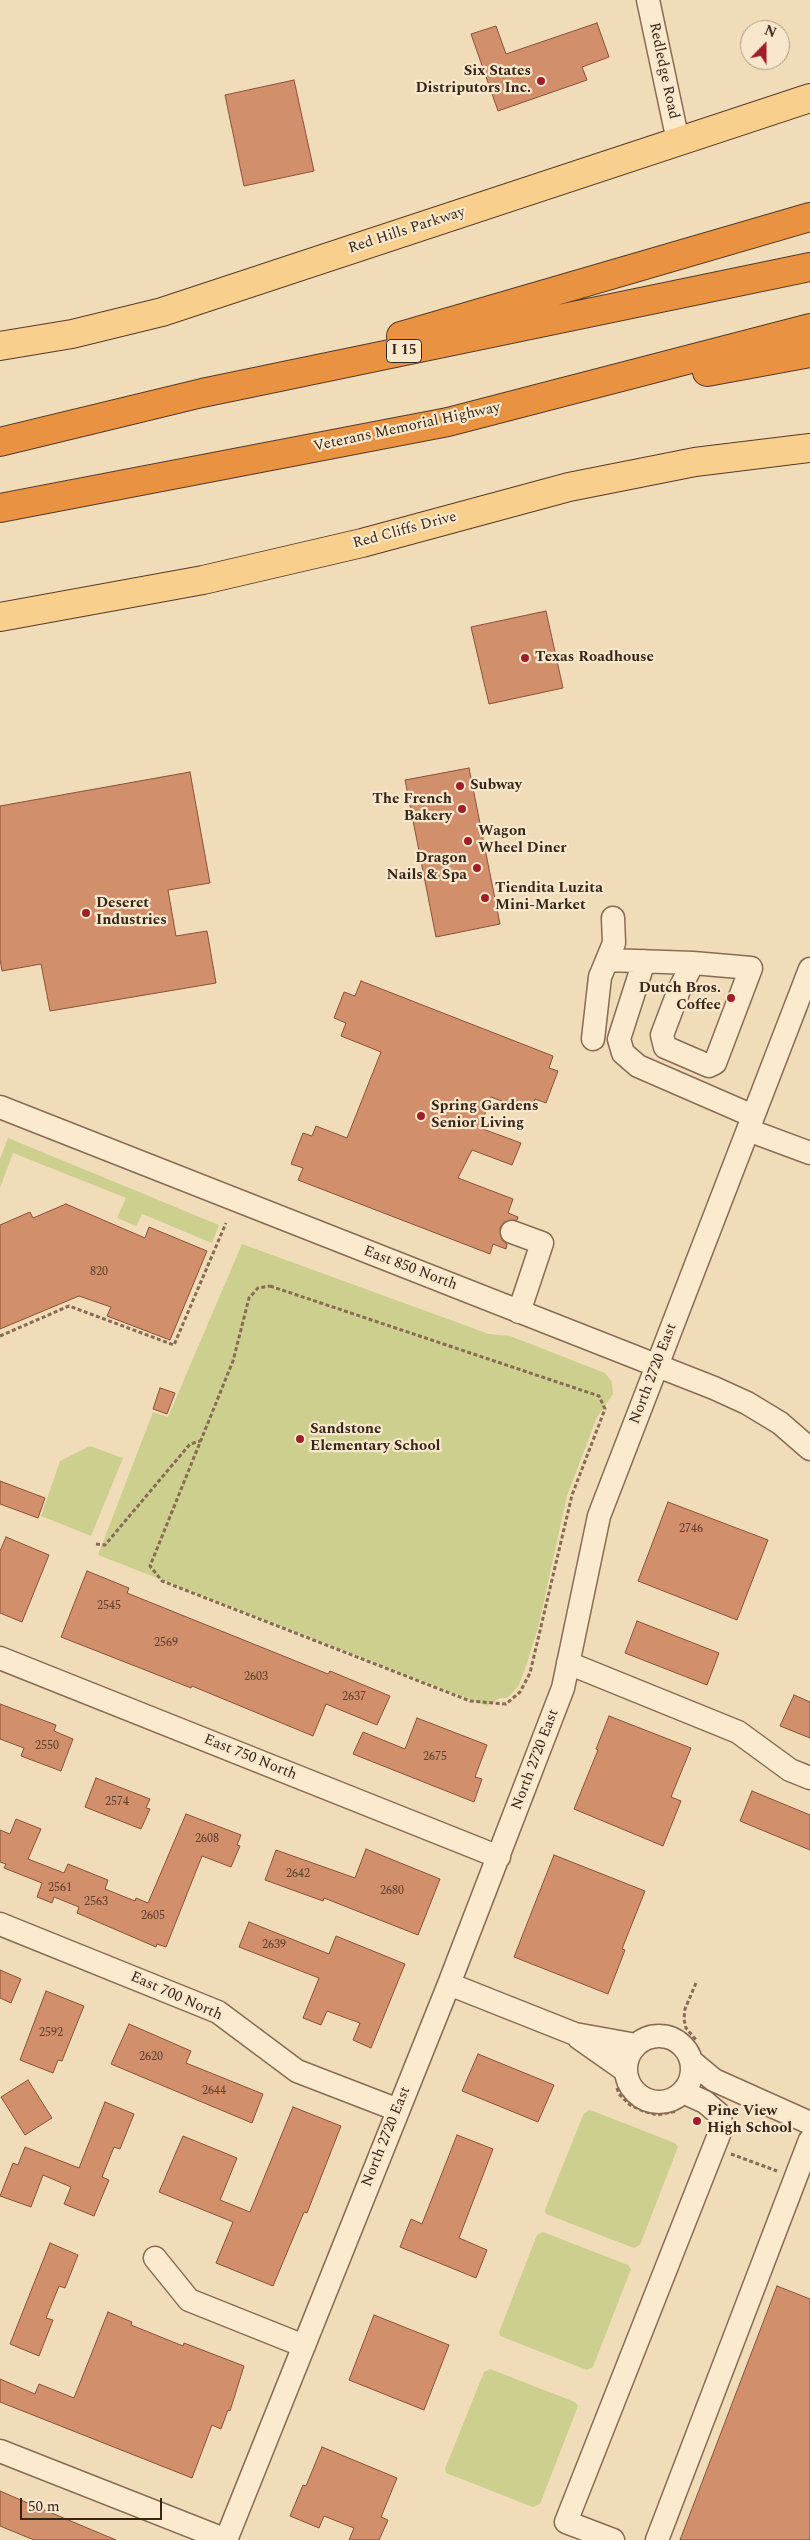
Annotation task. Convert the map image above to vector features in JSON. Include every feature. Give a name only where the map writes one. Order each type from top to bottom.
[{"type":"highway","points":[[202,393],[810,217]]},
{"type":"highway","name":"I 15","points":[[0,442],[202,393],[810,267]]},
{"type":"highway","name":"Veterans Memorial Highway","points":[[0,508],[448,422],[810,328]]},
{"type":"highway","points":[[448,422],[810,353]]},
{"type":"main road","name":"Red Hills Parkway","points":[[0,346],[72,334],[162,312],[810,98]]},
{"type":"main road","name":"Red Cliffs Drive","points":[[0,617],[222,576],[362,543],[569,487],[695,462],[810,448]]},
{"type":"street","name":"Redledge Road","points":[[648,0],[678,142]]},
{"type":"street","points":[[593,1039],[600,977],[614,943],[613,918]]},
{"type":"street","points":[[607,960],[644,961],[689,971],[751,968],[715,1063],[709,1066],[665,1047],[662,1035],[689,971]]},
{"type":"street","points":[[644,961],[620,1039],[623,1053],[638,1066],[810,1153]]},
{"type":"street","name":"North 2720 East","points":[[226,2540],[449,1984],[563,1688],[599,1516],[810,969]]},
{"type":"street","name":"East 850 North","points":[[0,1107],[747,1403],[780,1423],[810,1449]]},
{"type":"street","points":[[512,1232],[542,1243],[519,1312]]},
{"type":"street","name":"East 750 North","points":[[0,1658],[499,1857]]},
{"type":"street","points":[[568,1663],[738,1732],[790,1770],[810,1778]]},
{"type":"street","name":"East 700 North","points":[[0,1924],[218,2012],[297,2071],[398,2110]]},
{"type":"street","points":[[449,1984],[575,2034],[636,2045]]},
{"type":"street","points":[[575,2034],[628,2082],[634,2091],[653,2102],[674,2098],[683,2101],[705,2102],[719,2114],[722,2127],[566,2522],[613,2540]]},
{"type":"street","points":[[620,2076],[630,2053],[636,2045],[652,2037],[671,2038],[687,2052],[695,2053],[714,2080],[810,2123]]},
{"type":"street","points":[[683,2101],[692,2072],[695,2053]]},
{"type":"street","points":[[656,2540],[810,2140]]},
{"type":"street","points":[[155,2258],[189,2300],[304,2346]]},
{"type":"street","points":[[0,2450],[226,2540]]},
{"type":"path","points":[[0,1336],[69,1306],[174,1345],[226,1223]]},
{"type":"path","points":[[96,1544],[106,1545],[190,1444],[201,1440],[233,1362],[249,1298],[258,1288],[270,1286],[599,1396],[605,1409],[572,1495],[530,1673],[520,1692],[506,1704],[470,1701],[162,1581],[150,1566],[201,1440]]},
{"type":"path","points":[[695,2053],[684,2019],[685,2009],[696,1983]]},
{"type":"path","points":[[620,2076],[619,2094],[630,2105],[643,2111],[658,2115],[683,2101]]},
{"type":"path","points":[[714,2147],[796,2178]]},
{"type":"green space","points":[[8,1138],[219,1225],[212,1243],[142,1214],[136,1226],[117,1218],[126,1198],[13,1153],[0,1188],[0,1159]]},
{"type":"green space","name":"Sandstone Elementary School","points":[[242,1244],[489,1334],[510,1336],[605,1373],[612,1382],[613,1394],[597,1417],[567,1496],[538,1628],[525,1669],[518,1687],[507,1698],[500,1698],[487,1706],[98,1555],[153,1412],[168,1417]]},
{"type":"green space","points":[[90,1446],[123,1458],[91,1536],[41,1516],[60,1461]]},
{"type":"green space","points":[[590,2110],[675,2143],[678,2147],[640,2245],[634,2248],[546,2214],[545,2210],[584,2113]]},
{"type":"green space","points":[[543,2232],[628,2265],[631,2269],[593,2367],[587,2370],[500,2336],[499,2332],[537,2235]]},
{"type":"green space","points":[[490,2369],[575,2402],[578,2406],[540,2504],[533,2507],[446,2473],[445,2469],[484,2372]]},
{"type":"building","points":[[597,23],[609,57],[582,67],[587,80],[498,111],[471,34],[496,26],[506,54]]},
{"type":"building","points":[[294,80],[314,171],[244,186],[225,95]]},
{"type":"building","points":[[546,611],[563,688],[489,704],[471,627]]},
{"type":"building","points":[[469,768],[500,924],[436,937],[405,780]]},
{"type":"building","name":"Deseret Industries","points":[[190,772],[210,883],[168,890],[176,936],[207,931],[216,983],[50,1011],[41,964],[2,971],[0,959],[0,806]]},
{"type":"building","name":"Spring Gardens Senior Living","points":[[361,981],[553,1056],[549,1068],[558,1071],[546,1103],[535,1099],[530,1112],[491,1097],[480,1128],[521,1143],[512,1165],[472,1150],[458,1178],[513,1199],[508,1213],[518,1217],[517,1220],[504,1222],[500,1228],[502,1240],[507,1244],[506,1249],[493,1244],[490,1254],[298,1180],[303,1168],[291,1164],[303,1133],[312,1136],[316,1126],[347,1138],[381,1052],[341,1036],[346,1023],[334,1018],[344,992],[355,996]]},
{"type":"building","points":[[66,1204],[145,1238],[149,1227],[207,1251],[170,1340],[107,1316],[111,1307],[79,1296],[0,1329],[0,1225],[30,1212],[33,1218]]},
{"type":"building","points":[[160,1388],[175,1393],[167,1414],[153,1409]]},
{"type":"building","points":[[0,1481],[45,1498],[38,1518],[0,1504]]},
{"type":"building","points":[[668,1502],[768,1540],[737,1620],[638,1581]]},
{"type":"building","points":[[6,1537],[49,1555],[22,1622],[0,1613],[0,1551]]},
{"type":"building","points":[[87,1571],[129,1588],[127,1593],[328,1674],[330,1671],[390,1696],[377,1725],[326,1704],[313,1736],[192,1686],[191,1688],[61,1637]]},
{"type":"building","points":[[637,1621],[719,1653],[707,1685],[625,1653]]},
{"type":"building","points":[[794,1695],[810,1702],[810,1738],[780,1726]]},
{"type":"building","points":[[0,1704],[56,1725],[54,1731],[73,1739],[61,1771],[21,1756],[24,1748],[0,1739]]},
{"type":"building","points":[[609,1716],[691,1748],[671,1797],[681,1801],[663,1846],[574,1809],[598,1750],[596,1749]]},
{"type":"building","points":[[417,1718],[487,1745],[475,1777],[482,1779],[474,1802],[353,1754],[363,1732],[405,1749]]},
{"type":"building","points":[[96,1778],[150,1799],[146,1808],[150,1809],[141,1829],[85,1807]]},
{"type":"building","points":[[752,1791],[810,1815],[810,1850],[740,1821]]},
{"type":"building","points":[[186,1814],[241,1835],[237,1845],[240,1846],[231,1867],[202,1856],[166,1947],[157,1944],[156,1947],[77,1913],[79,1907],[54,1897],[52,1903],[37,1897],[42,1883],[4,1868],[6,1864],[0,1862],[0,1830],[10,1834],[16,1819],[41,1829],[28,1859],[64,1873],[68,1864],[108,1880],[105,1889],[135,1901],[136,1898],[148,1903]]},
{"type":"building","points":[[366,1849],[440,1879],[418,1935],[324,1898],[323,1901],[265,1880],[276,1850],[355,1878]]},
{"type":"building","points":[[554,1855],[645,1891],[622,1949],[625,1950],[608,1994],[514,1957]]},
{"type":"building","points":[[249,1922],[329,1954],[336,1936],[405,1964],[371,2048],[353,2040],[360,2023],[327,2011],[321,2025],[303,2018],[319,1978],[239,1947]]},
{"type":"building","points":[[0,1970],[21,1979],[11,2003],[0,1998]]},
{"type":"building","points":[[46,1991],[84,2006],[62,2061],[58,2060],[53,2073],[20,2060]]},
{"type":"building","points":[[129,2024],[191,2051],[186,2063],[263,2094],[252,2123],[111,2064]]},
{"type":"building","points":[[478,2054],[554,2085],[538,2122],[462,2091]]},
{"type":"building","points":[[28,2080],[52,2118],[25,2135],[1,2097]]},
{"type":"building","points":[[105,2102],[134,2114],[120,2149],[114,2147],[102,2177],[109,2180],[94,2216],[64,2204],[71,2187],[43,2175],[31,2207],[0,2196],[13,2163],[18,2165],[25,2147],[79,2168]]},
{"type":"building","points":[[293,2107],[341,2126],[307,2213],[304,2212],[273,2286],[216,2263],[233,2222],[159,2192],[183,2136],[237,2158],[220,2200],[250,2212]]},
{"type":"building","points":[[457,2135],[493,2149],[459,2238],[487,2250],[476,2278],[400,2247],[411,2219],[422,2224]]},
{"type":"building","points":[[50,2243],[78,2255],[65,2288],[59,2286],[46,2318],[53,2320],[39,2356],[10,2344]]},
{"type":"building","points":[[777,2286],[810,2299],[810,2540],[680,2540]]},
{"type":"building","points":[[108,2312],[132,2322],[131,2325],[183,2346],[184,2343],[244,2366],[230,2411],[228,2410],[221,2429],[212,2425],[192,2478],[0,2402],[0,2379],[35,2394],[39,2384],[74,2398]]},
{"type":"building","points":[[374,2315],[449,2345],[424,2410],[349,2380]]},
{"type":"building","points":[[322,2447],[397,2478],[381,2517],[388,2520],[379,2540],[349,2540],[354,2528],[324,2516],[319,2528],[290,2516],[303,2485],[306,2486]]},
{"type":"building","points":[[0,2491],[116,2540],[34,2540],[0,2526]]},
{"type":"place","name":"Six States Distriputors Inc.","points":[[541,81]]},
{"type":"place","name":"Texas Roadhouse","points":[[525,658]]},
{"type":"place","name":"Subway","points":[[460,786]]},
{"type":"place","name":"The French Bakery","points":[[462,809]]},
{"type":"place","name":"Wagon Wheel Diner","points":[[468,841]]},
{"type":"place","name":"Dragon Nails & Spa","points":[[477,868]]},
{"type":"place","name":"Tiendita Luzita Mini-Market","points":[[485,898]]},
{"type":"place","name":"Deseret Industries","points":[[86,913]]},
{"type":"place","name":"Dutch Bros. Coffee","points":[[731,998]]},
{"type":"place","name":"Spring Gardens Senior Living","points":[[421,1116]]},
{"type":"place","name":"Sandstone Elementary School","points":[[300,1439]]},
{"type":"place","name":"Pine View High School","points":[[697,2121]]}]
